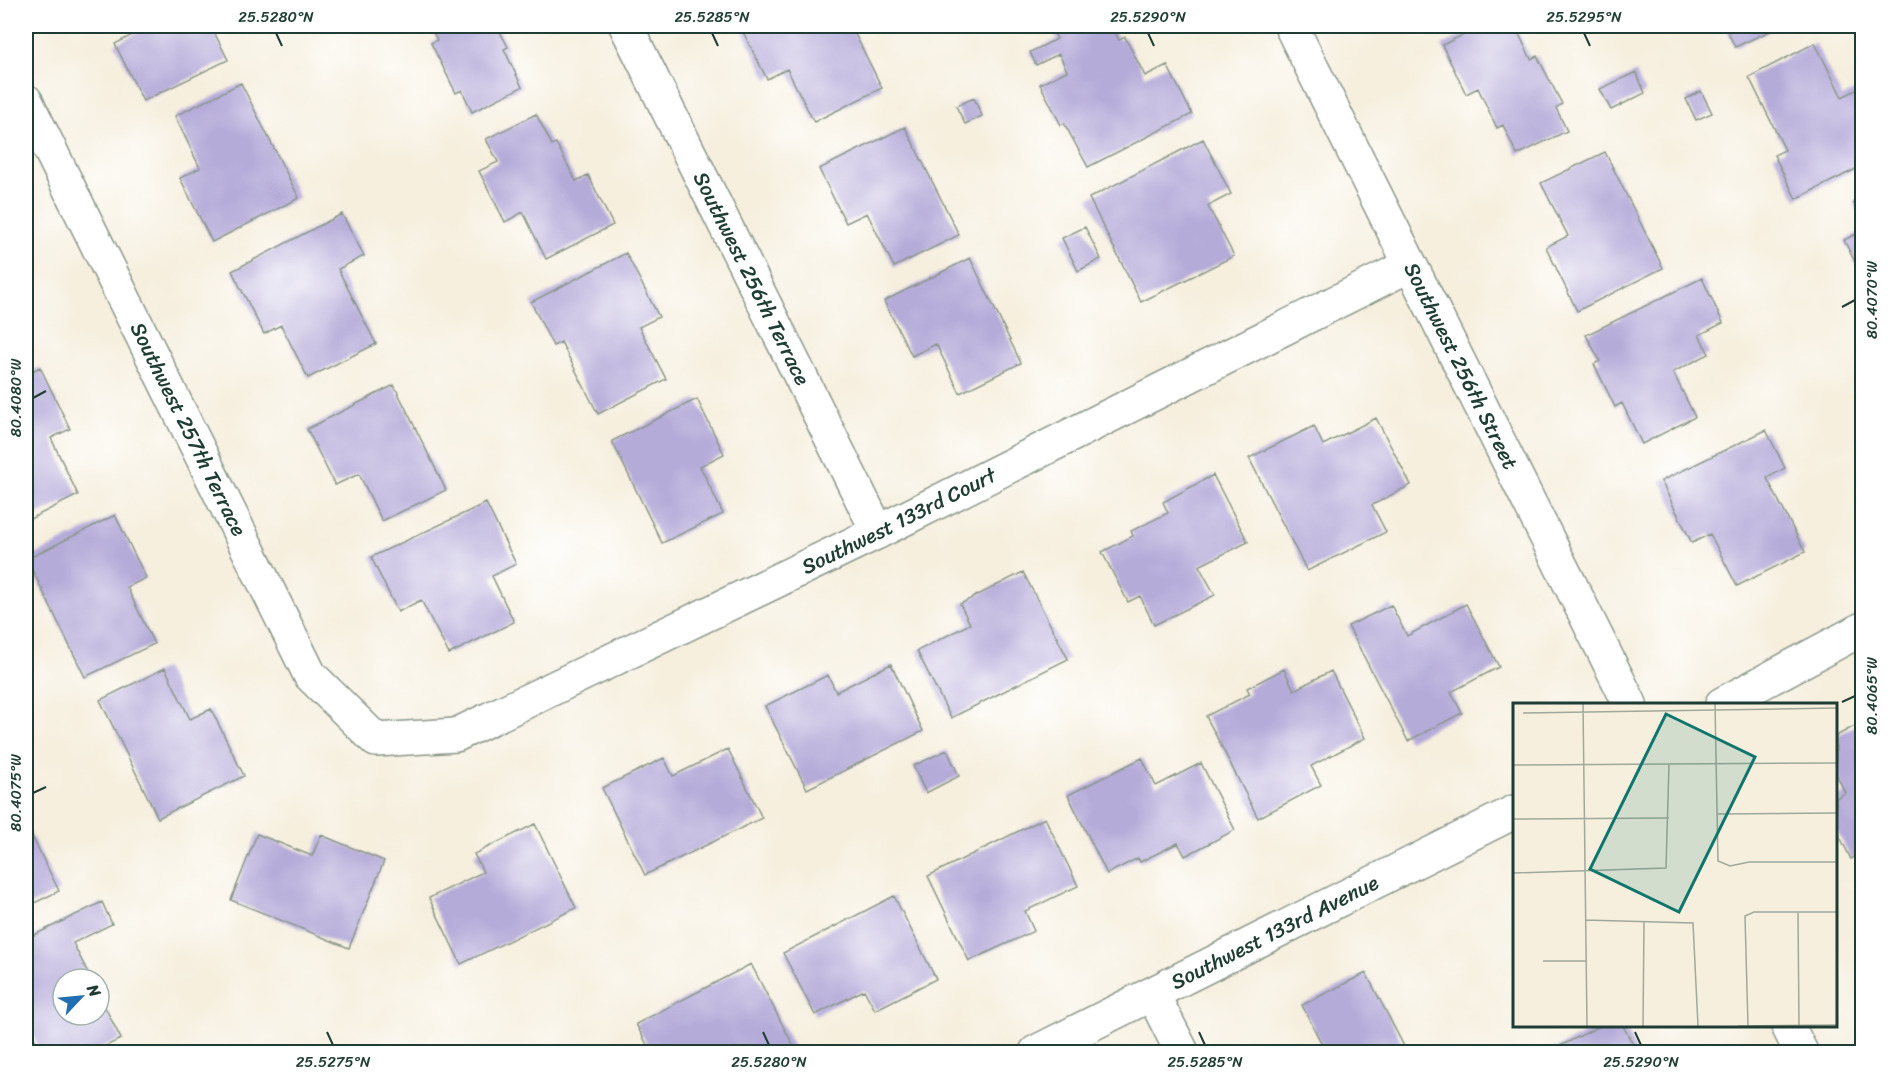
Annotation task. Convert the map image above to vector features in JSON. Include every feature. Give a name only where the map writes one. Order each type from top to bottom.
[{"type":"street","name":"Southwest 256th Terrace","points":[[626,26],[878,532]]},
{"type":"street","name":"Southwest 256th Street","points":[[1291,26],[1629,703]]},
{"type":"street","name":"Southwest 257th Terrace","points":[[26,101],[310,675],[376,740]]},
{"type":"street","name":"Southwest 133rd Court","points":[[376,740],[456,735],[878,532],[1410,266]]},
{"type":"street","points":[[1726,703],[1863,629]]},
{"type":"street","name":"Southwest 133rd Avenue","points":[[1036,1053],[1513,813]]},
{"type":"street","points":[[1153,994],[1182,1053]]},
{"type":"street","points":[[1788,1027],[1801,1053]]},
{"type":"building","points":[[135,26],[211,26],[228,60],[143,101],[115,44],[138,32]]},
{"type":"building","points":[[430,26],[497,26],[508,47],[504,49],[522,87],[472,112],[462,90],[456,93],[431,43],[437,40]]},
{"type":"building","points":[[740,26],[851,26],[882,88],[814,122],[787,69],[767,79]]},
{"type":"building","points":[[1070,26],[1112,26],[1119,40],[1125,37],[1145,76],[1167,65],[1192,114],[1088,167],[1064,123],[1061,125],[1040,84],[1067,71],[1059,54],[1036,65],[1030,52],[1057,39],[1054,33]]},
{"type":"building","points":[[1481,26],[1515,26],[1531,59],[1537,56],[1562,104],[1556,108],[1567,131],[1517,155],[1503,125],[1497,128],[1478,88],[1466,94],[1442,45]]},
{"type":"building","points":[[1725,26],[1781,26],[1735,47]]},
{"type":"building","points":[[1815,43],[1842,97],[1862,87],[1862,166],[1796,199],[1774,155],[1785,150],[1749,77]]},
{"type":"building","points":[[1636,72],[1645,93],[1611,110],[1600,89]]},
{"type":"building","points":[[241,83],[299,198],[212,242],[180,178],[200,168],[175,116]]},
{"type":"building","points":[[1701,91],[1712,113],[1696,120],[1686,99]]},
{"type":"building","points":[[974,98],[982,116],[965,124],[956,106]]},
{"type":"building","points":[[536,114],[552,145],[556,143],[576,181],[588,175],[613,225],[546,259],[523,212],[505,222],[479,171],[498,162],[486,139]]},
{"type":"building","points":[[905,127],[959,235],[894,267],[867,213],[846,223],[819,169]]},
{"type":"building","points":[[1203,139],[1231,194],[1208,206],[1234,256],[1141,302],[1089,198]]},
{"type":"building","points":[[1605,152],[1663,268],[1577,311],[1546,247],[1568,236],[1541,183]]},
{"type":"building","points":[[1862,197],[1862,221],[1853,202]]},
{"type":"building","points":[[342,214],[364,256],[338,269],[376,344],[308,378],[281,325],[264,334],[232,271]]},
{"type":"building","points":[[1085,227],[1101,259],[1078,271],[1062,238]]},
{"type":"building","points":[[1862,231],[1862,276],[1844,240]]},
{"type":"building","points":[[626,253],[659,317],[639,327],[666,379],[598,414],[561,342],[553,346],[531,302]]},
{"type":"building","points":[[970,258],[1021,363],[960,393],[936,344],[912,356],[884,301]]},
{"type":"building","points":[[1702,278],[1723,323],[1699,335],[1709,354],[1673,372],[1695,417],[1642,444],[1622,403],[1615,407],[1594,364],[1600,361],[1586,335]]},
{"type":"building","points":[[40,367],[70,429],[51,438],[78,495],[26,521],[26,374]]},
{"type":"building","points":[[394,385],[446,490],[382,521],[359,474],[335,485],[307,429]]},
{"type":"building","points":[[697,399],[724,454],[700,466],[723,514],[662,543],[612,441]]},
{"type":"building","points":[[1376,418],[1411,485],[1372,505],[1386,532],[1307,571],[1249,458],[1314,426],[1323,445]]},
{"type":"building","points":[[1766,430],[1785,468],[1767,478],[1805,552],[1737,586],[1710,534],[1692,543],[1661,481]]},
{"type":"building","points":[[1213,475],[1248,542],[1199,566],[1215,595],[1154,625],[1140,596],[1128,602],[1102,552],[1133,536],[1131,531],[1168,513],[1163,502]]},
{"type":"building","points":[[486,503],[516,564],[492,576],[514,622],[449,654],[421,600],[398,612],[371,557]]},
{"type":"building","points":[[115,515],[146,578],[127,587],[154,644],[85,677],[27,559]]},
{"type":"building","points":[[1023,572],[1068,659],[951,718],[917,651],[970,624],[960,604]]},
{"type":"building","points":[[1466,604],[1499,667],[1451,692],[1462,713],[1408,741],[1348,626],[1391,605],[1407,636]]},
{"type":"building","points":[[891,664],[923,731],[807,789],[765,706],[828,675],[836,692]]},
{"type":"building","points":[[165,668],[190,719],[211,709],[244,776],[158,818],[100,700]]},
{"type":"building","points":[[1284,669],[1294,690],[1331,671],[1365,738],[1311,766],[1321,785],[1258,818],[1206,716],[1250,694],[1247,688]]},
{"type":"building","points":[[1862,722],[1862,853],[1851,859],[1837,831],[1837,797],[1845,793],[1837,775],[1837,735]]},
{"type":"building","points":[[728,749],[762,818],[645,875],[602,788],[664,758],[673,776]]},
{"type":"building","points":[[947,750],[959,776],[926,793],[913,766]]},
{"type":"building","points":[[1142,758],[1156,786],[1201,763],[1235,830],[1185,856],[1178,843],[1140,862],[1138,858],[1107,874],[1068,795]]},
{"type":"building","points":[[1045,818],[1078,886],[1025,911],[1034,931],[969,961],[928,876]]},
{"type":"building","points":[[26,824],[59,891],[26,907]]},
{"type":"building","points":[[535,824],[576,908],[461,964],[429,898],[483,872],[474,854]]},
{"type":"building","points":[[257,834],[312,856],[321,835],[384,861],[349,948],[231,900]]},
{"type":"building","points":[[894,896],[936,979],[875,1010],[864,990],[815,1015],[783,953]]},
{"type":"building","points":[[102,902],[112,924],[73,943],[85,967],[51,967],[51,1027],[111,1027],[111,1019],[121,1039],[93,1052],[41,1052],[26,1021],[26,939]]},
{"type":"building","points":[[751,964],[796,1051],[651,1052],[636,1024]]},
{"type":"building","points":[[1366,973],[1407,1052],[1326,1052],[1302,1005]]},
{"type":"building","points":[[1598,1027],[1624,1027],[1637,1052],[1548,1052]]}]
